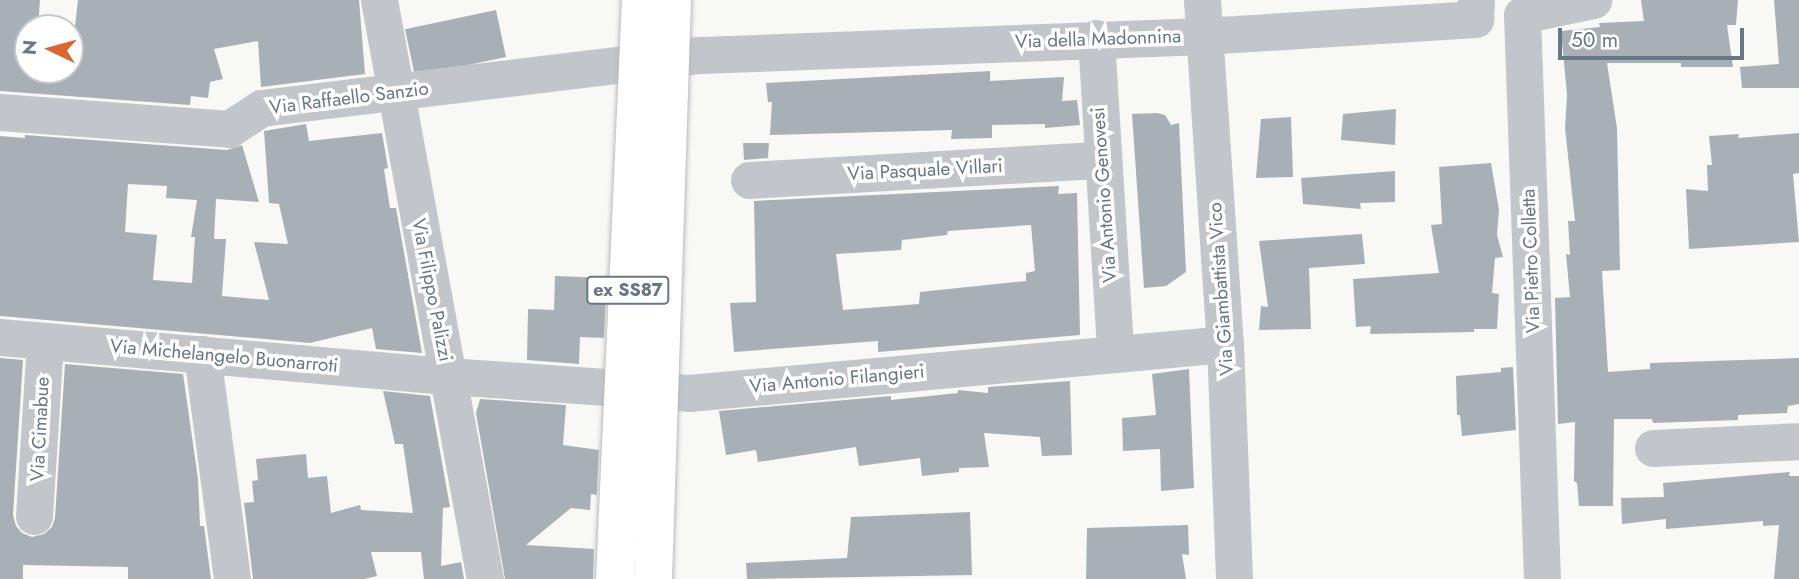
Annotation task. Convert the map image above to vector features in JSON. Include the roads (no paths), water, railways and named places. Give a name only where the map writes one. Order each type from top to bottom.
[{"type":"highway","name":"ex SS87","points":[[615,579],[641,0]]},
{"type":"highway","name":"ex SS87","points":[[653,579],[672,0]]},
{"type":"street","name":"Via Filippo Palizzi","points":[[379,0],[485,579]]},
{"type":"street","name":"Via Giambattista Vico","points":[[1202,0],[1225,344],[1234,579]]},
{"type":"street","points":[[1522,15],[1593,0]]},
{"type":"street","name":"Via della Madonnina","points":[[702,55],[1204,36],[1476,9],[1522,15]]},
{"type":"street","name":"Via Pietro Colletta","points":[[1522,15],[1542,579]]},
{"type":"street","name":"Via Antonio Genovesi","points":[[1096,38],[1101,160],[1115,353]]},
{"type":"street","name":"Via Raffaello Sanzio","points":[[0,112],[229,129],[261,108],[702,55]]},
{"type":"street","name":"Via Pasquale Villari","points":[[749,180],[1101,160]]},
{"type":"street","name":"Via Michelangelo Buonarroti","points":[[0,337],[448,376]]},
{"type":"street","name":"Via Cimabue","points":[[34,516],[45,341]]},
{"type":"street","name":"Via Antonio Filangieri","points":[[448,376],[689,393],[1225,344]]},
{"type":"street","points":[[202,354],[232,579]]},
{"type":"street","points":[[1653,447],[1799,441]]}]
